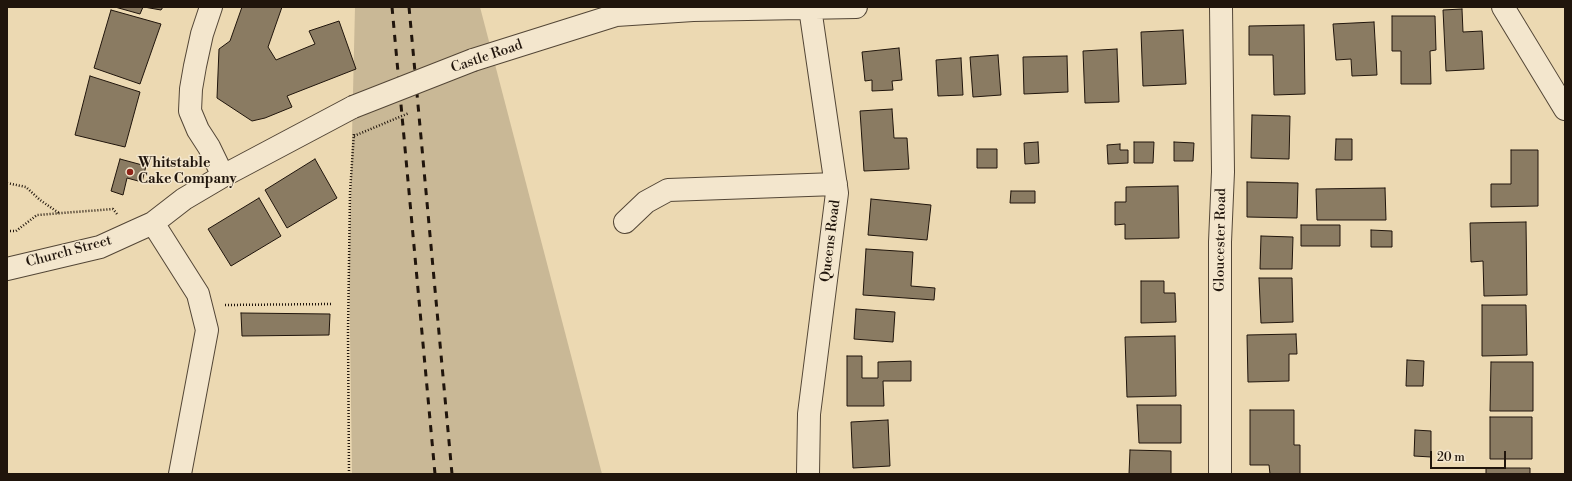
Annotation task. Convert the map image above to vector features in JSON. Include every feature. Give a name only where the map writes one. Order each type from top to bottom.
[{"type":"street","points":[[211,7],[202,34],[190,89],[190,111],[198,130],[209,147],[223,176]]},
{"type":"street","name":"Castle Road","points":[[153,223],[184,199],[223,176],[353,107],[473,60],[615,11],[856,7]]},
{"type":"street","name":"Gloucester Road","points":[[1220,474],[1220,242],[1223,172],[1221,7]]},
{"type":"street","points":[[1503,7],[1565,109]]},
{"type":"street","name":"Queens Road","points":[[808,474],[809,414],[837,193],[810,8]]},
{"type":"street","points":[[624,222],[646,202],[668,190],[836,184]]},
{"type":"street","points":[[153,223],[198,294],[207,330],[180,474]]},
{"type":"street","name":"Church Street","points":[[7,269],[100,247],[153,223]]},
{"type":"path","points":[[349,474],[348,309],[350,192],[354,136],[353,107]]},
{"type":"path","points":[[7,184],[26,187],[59,214]]},
{"type":"path","points":[[7,231],[16,231],[37,214],[59,214],[113,209],[133,232]]},
{"type":"path","points":[[201,305],[333,304]]},
{"type":"shaded area","points":[[355,7],[480,7],[602,474],[352,474],[349,265]]},
{"type":"building","points":[[115,7],[143,7],[140,14]]},
{"type":"building","points":[[144,7],[163,7],[161,10]]},
{"type":"building","points":[[242,7],[282,7],[268,47],[276,60],[315,44],[309,31],[339,21],[356,69],[287,96],[292,107],[265,118],[252,121],[217,98],[219,49],[230,41]]},
{"type":"building","points":[[1462,9],[1463,32],[1482,31],[1484,69],[1446,71],[1443,10]]},
{"type":"building","points":[[111,10],[161,24],[140,84],[94,68]]},
{"type":"building","points":[[1392,16],[1435,16],[1436,50],[1430,51],[1431,84],[1401,84],[1401,51],[1392,51]]},
{"type":"building","points":[[1374,22],[1377,75],[1352,76],[1351,59],[1336,60],[1333,24]]},
{"type":"building","points":[[1304,25],[1305,94],[1274,95],[1273,55],[1249,55],[1249,26]]},
{"type":"building","points":[[1183,30],[1186,84],[1143,86],[1141,32]]},
{"type":"building","points":[[899,48],[902,80],[892,81],[893,90],[872,91],[872,80],[865,81],[862,52]]},
{"type":"building","points":[[1117,49],[1119,102],[1085,103],[1083,51]]},
{"type":"building","points":[[998,55],[1001,95],[973,97],[970,57]]},
{"type":"building","points":[[1067,56],[1068,92],[1024,94],[1023,57]]},
{"type":"building","points":[[961,58],[963,95],[938,96],[936,60]]},
{"type":"building","points":[[90,76],[140,92],[125,147],[75,135]]},
{"type":"building","points":[[892,109],[894,138],[907,138],[909,169],[864,171],[860,111]]},
{"type":"building","points":[[1252,115],[1290,116],[1289,159],[1251,158]]},
{"type":"building","points":[[1336,139],[1352,139],[1352,160],[1335,160]]},
{"type":"building","points":[[1038,142],[1039,163],[1025,164],[1024,143]]},
{"type":"building","points":[[1134,142],[1154,142],[1153,163],[1134,163]]},
{"type":"building","points":[[1174,142],[1194,143],[1193,161],[1174,161]]},
{"type":"building","points":[[1120,144],[1120,150],[1128,150],[1128,163],[1108,164],[1107,145]]},
{"type":"building","points":[[977,149],[997,149],[997,168],[977,168]]},
{"type":"building","points":[[1511,150],[1538,150],[1538,206],[1491,207],[1491,184],[1511,184]]},
{"type":"building","name":"Whitstable Cake Company","points":[[120,159],[146,166],[142,182],[127,178],[123,195],[111,191]]},
{"type":"building","points":[[315,159],[337,198],[287,228],[265,190]]},
{"type":"building","points":[[1247,182],[1298,183],[1297,218],[1247,217]]},
{"type":"building","points":[[1178,186],[1179,238],[1125,239],[1125,224],[1115,225],[1115,202],[1126,202],[1126,187]]},
{"type":"building","points":[[1385,188],[1386,220],[1317,220],[1316,189]]},
{"type":"building","points":[[1011,191],[1035,191],[1035,203],[1010,203]]},
{"type":"building","points":[[259,198],[281,236],[231,266],[208,229]]},
{"type":"building","points":[[871,199],[931,205],[927,240],[868,235]]},
{"type":"building","points":[[1526,222],[1527,295],[1484,296],[1483,261],[1471,262],[1470,223]]},
{"type":"building","points":[[1301,225],[1340,225],[1340,246],[1301,246]]},
{"type":"building","points":[[1371,230],[1392,231],[1392,247],[1371,247]]},
{"type":"building","points":[[1261,236],[1293,237],[1292,269],[1260,269]]},
{"type":"building","points":[[866,249],[913,252],[911,286],[935,288],[934,300],[863,295]]},
{"type":"building","points":[[1259,278],[1292,278],[1293,322],[1261,323]]},
{"type":"building","points":[[1141,281],[1164,281],[1164,293],[1175,293],[1176,322],[1141,323]]},
{"type":"building","points":[[1482,305],[1526,305],[1527,355],[1482,356]]},
{"type":"building","points":[[856,309],[895,312],[893,342],[854,339]]},
{"type":"building","points":[[241,313],[330,314],[329,335],[242,336]]},
{"type":"building","points":[[1296,334],[1297,354],[1289,354],[1289,381],[1248,382],[1247,335]]},
{"type":"building","points":[[1175,336],[1176,396],[1127,397],[1125,337]]},
{"type":"building","points":[[847,356],[862,356],[862,378],[878,378],[878,362],[911,361],[911,381],[883,381],[884,406],[847,406]]},
{"type":"building","points":[[1407,360],[1424,361],[1423,386],[1406,386]]},
{"type":"building","points":[[1491,362],[1533,362],[1533,411],[1490,411]]},
{"type":"building","points":[[1137,405],[1181,405],[1181,443],[1139,443]]},
{"type":"building","points":[[1250,410],[1294,410],[1294,445],[1300,445],[1300,474],[1270,474],[1269,465],[1250,465]]},
{"type":"building","points":[[1490,417],[1532,417],[1532,459],[1490,459]]},
{"type":"building","points":[[888,420],[890,466],[853,468],[851,422]]},
{"type":"building","points":[[1415,430],[1431,431],[1431,457],[1414,456]]},
{"type":"building","points":[[1130,450],[1171,451],[1171,474],[1129,474]]},
{"type":"building","points":[[1486,468],[1530,468],[1530,474],[1486,474]]},
{"type":"railway","points":[[392,7],[435,474]]},
{"type":"railway","points":[[409,7],[452,474]]},
{"type":"place","name":"Whitstable Cake Company","points":[[130,172]]}]
